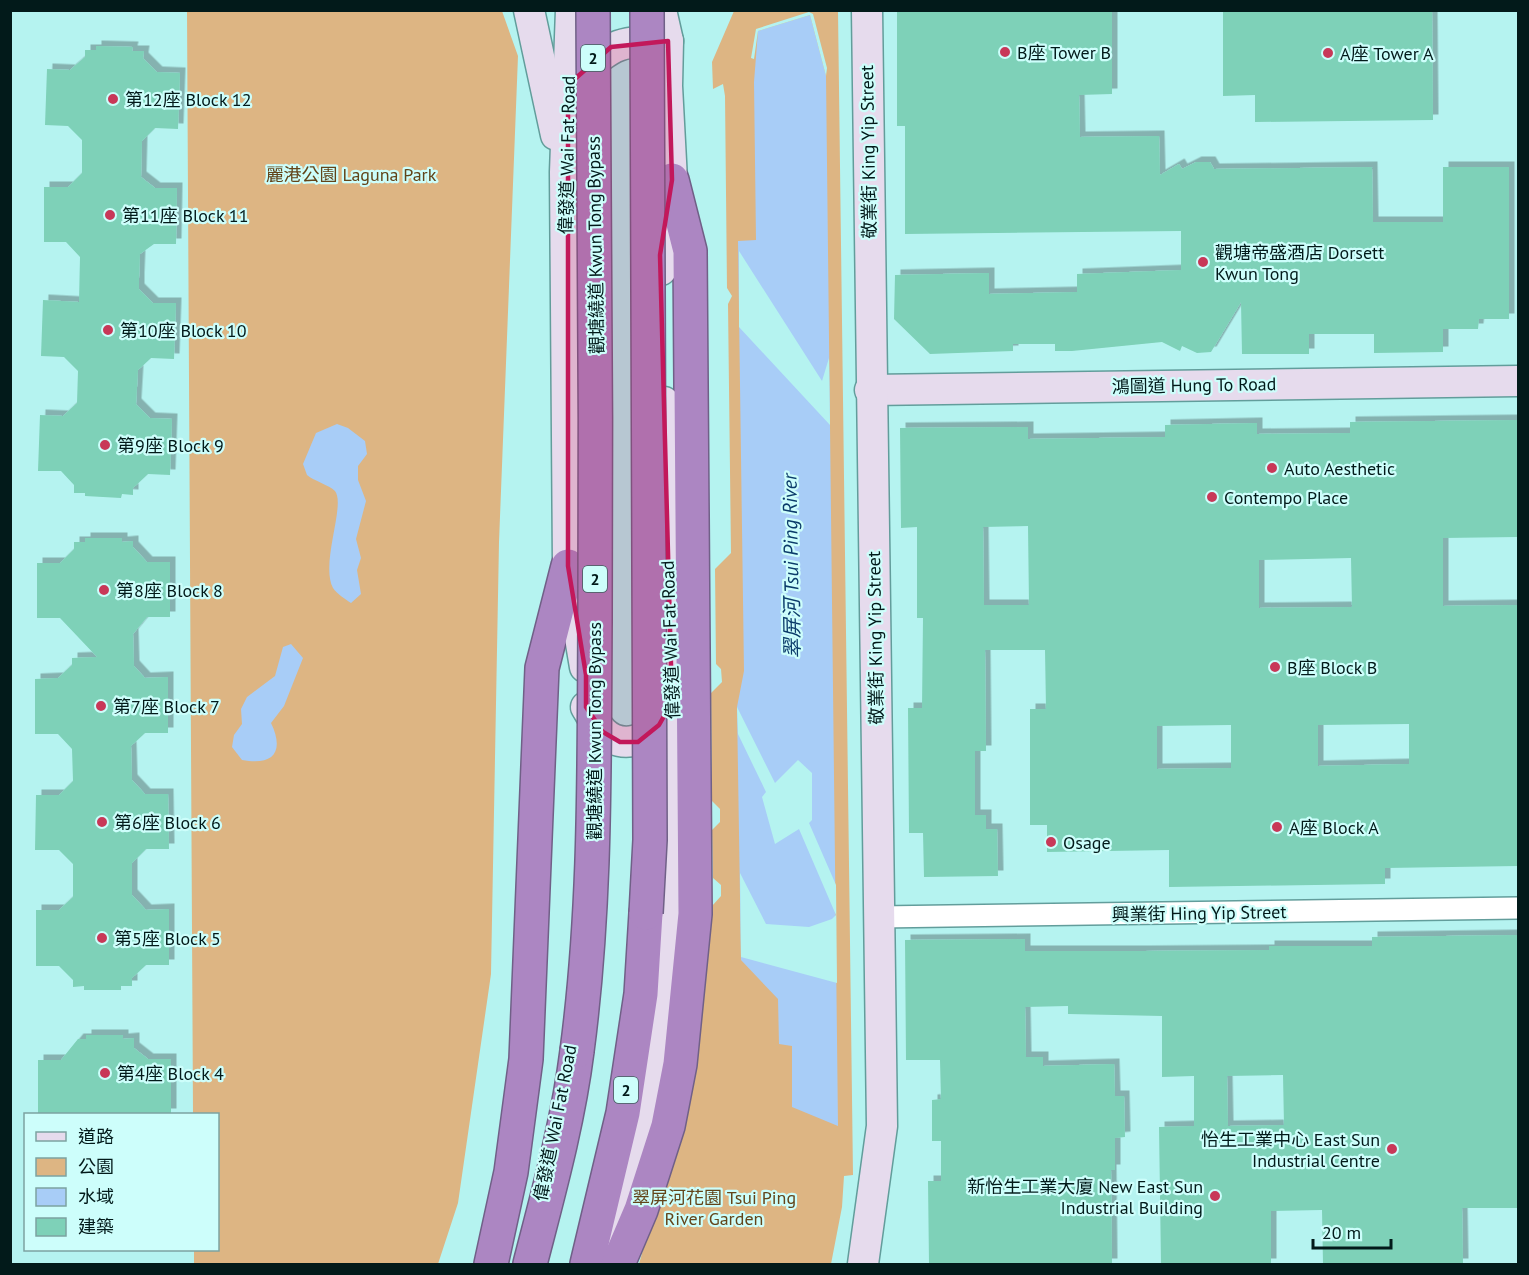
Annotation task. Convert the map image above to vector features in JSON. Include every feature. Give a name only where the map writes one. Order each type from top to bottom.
[{"type":"highway","name":"觀塘繞道 Kwun Tong Bypass","points":[[530,1264],[572,1089],[586,984],[591,896],[597,378],[593,10]]},
{"type":"highway","name":"2","points":[[587,1264],[623,1113],[641,994],[647,896],[650,805],[647,10]]},
{"type":"highway","points":[[618,1264],[641,1210],[668,1126],[680,1064],[695,914],[690,251],[672,180]]},
{"type":"highway","points":[[491,1264],[511,1172],[526,1059],[542,668],[568,566]]},
{"type":"main road","points":[[529,10],[565,172]]},
{"type":"main road","name":"偉發道 Wai Fat Road","points":[[525,1264],[565,1095],[580,988],[586,675],[568,566],[565,172],[571,10]]},
{"type":"main road","name":"偉發道 Wai Fat Road","points":[[606,1264],[623,1213],[645,1119],[663,999],[676,847],[660,255],[672,180],[667,86],[668,41],[661,10]]},
{"type":"main road","points":[[568,85],[611,47],[623,42],[668,41],[684,10]]},
{"type":"main road","name":"敬業街 King Yip Street","points":[[863,1264],[882,1126],[870,390],[867,10]]},
{"type":"main road","name":"鴻圖道 Hung To Road","points":[[870,390],[1518,381]]},
{"type":"main road","points":[[586,707],[603,732],[620,742],[638,742],[659,725],[672,702]]},
{"type":"street","name":"興業街 Hing Yip Street","points":[[879,917],[1518,908]]},
{"type":"highlighted area","points":[[668,41],[672,180],[660,255],[672,702],[659,725],[638,742],[620,742],[603,732],[586,707],[586,675],[568,566],[568,85],[611,47]]},
{"type":"green space","name":"麗港公園 Laguna Park","points":[[187,11],[502,11],[518,56],[499,542],[491,974],[458,1203],[438,1264],[194,1264],[194,1251],[219,1251],[219,1113],[193,1113]]},
{"type":"green space","name":"翠屏河花園 Tsui Ping River Garden","points":[[734,11],[838,11],[853,1175],[844,1176],[842,1207],[831,1264],[639,1264],[669,1158],[695,906],[712,906],[721,896],[721,885],[713,878],[712,830],[720,822],[720,809],[712,801],[711,693],[722,682],[721,669],[716,664],[715,569],[731,553],[728,304],[732,296],[727,288],[725,96],[723,84],[713,89],[712,62]]},
{"type":"water","name":"翠屏河 Tsui Ping River","points":[[810,15],[826,76],[838,1126],[792,1107],[792,1046],[779,1044],[778,999],[741,960],[737,707],[744,671],[738,241],[756,240],[754,82],[758,31]]},
{"type":"water","points":[[337,424],[348,428],[365,441],[367,454],[358,466],[358,480],[366,501],[356,539],[361,558],[357,570],[361,594],[351,603],[333,588],[330,577],[329,564],[338,498],[335,491],[307,475],[303,464],[316,433]]},
{"type":"water","points":[[291,644],[303,658],[284,706],[271,723],[277,742],[276,749],[273,755],[262,761],[242,760],[232,747],[234,735],[242,724],[241,709],[247,697],[275,676],[283,647]]},
{"type":"pier","points":[[809,12],[813,14],[827,68],[826,76],[810,15],[758,31],[754,59],[751,58],[756,29]]},
{"type":"pier","points":[[739,251],[822,381],[829,358],[830,425],[739,327]]},
{"type":"pier","points":[[737,707],[775,783],[798,760],[812,773],[812,820],[809,823],[836,885],[837,983],[741,957],[740,873],[766,924],[809,927],[832,919],[836,915],[799,829],[775,844],[762,797],[766,792],[738,734]]},
{"type":"building","points":[[897,10],[1112,10],[1112,94],[1079,95],[1080,137],[1159,136],[1160,175],[1179,164],[1182,169],[1196,162],[1210,162],[1214,169],[1372,167],[1373,222],[1443,222],[1443,167],[1509,167],[1509,319],[1479,319],[1478,329],[1443,329],[1443,352],[1374,353],[1374,334],[1309,334],[1309,354],[1242,354],[1241,302],[1211,352],[1197,353],[1182,346],[1180,351],[1162,342],[1072,351],[1055,351],[1055,344],[1013,344],[1013,351],[930,354],[894,319],[895,275],[989,273],[989,294],[1077,292],[1077,274],[1181,270],[1181,231],[905,234],[905,126],[897,126]]},
{"type":"building","name":"A座 Tower A","points":[[1223,10],[1432,10],[1433,120],[1255,122],[1255,95],[1223,96]]},
{"type":"building","points":[[96,46],[133,47],[132,51],[144,51],[143,58],[157,72],[180,73],[178,129],[155,128],[142,141],[141,177],[155,188],[177,188],[176,244],[154,244],[140,254],[139,278],[139,289],[153,303],[176,303],[174,359],[151,358],[138,370],[136,404],[150,418],[172,419],[170,475],[148,474],[133,488],[133,495],[122,494],[121,498],[85,496],[85,493],[74,493],[74,485],[61,471],[38,471],[40,415],[63,416],[77,403],[78,371],[64,357],[41,356],[43,300],[79,302],[80,257],[66,242],[44,242],[44,187],[68,187],[82,173],[82,140],[68,126],[45,125],[47,69],[70,70],[85,57],[85,50],[96,50]]},
{"type":"building","points":[[1518,420],[1518,537],[1443,538],[1443,606],[1518,605],[1518,866],[1385,868],[1385,884],[1169,887],[1169,850],[1047,852],[1047,825],[1030,825],[1030,709],[1046,709],[1045,650],[985,650],[986,751],[975,751],[975,815],[986,815],[986,829],[997,829],[998,876],[924,877],[923,833],[909,833],[908,708],[922,708],[923,618],[917,618],[917,527],[901,528],[900,428],[1028,427],[1028,439],[1165,437],[1165,425],[1257,423],[1257,434],[1350,433],[1350,422]],"holes":[[[1028,526],[1029,605],[984,605],[983,527]],[[1351,558],[1352,607],[1259,608],[1259,560]],[[1409,724],[1409,764],[1318,766],[1318,725]],[[1231,725],[1231,768],[1157,769],[1157,726]]]},
{"type":"building","points":[[85,538],[122,538],[122,542],[133,541],[133,547],[147,562],[170,562],[170,617],[147,617],[133,634],[134,666],[145,678],[168,677],[168,733],[145,733],[131,746],[132,780],[145,794],[168,794],[169,849],[146,849],[132,863],[132,895],[146,910],[169,909],[169,965],[146,965],[132,978],[132,986],[121,986],[121,990],[84,990],[84,986],[73,987],[73,980],[59,966],[36,966],[36,910],[59,910],[73,897],[73,864],[59,850],[35,850],[36,795],[59,795],[73,781],[72,749],[58,734],[35,734],[35,679],[58,678],[72,665],[72,658],[97,657],[60,618],[37,618],[37,563],[60,563],[74,549],[74,542],[85,542]]},
{"type":"building","points":[[1518,935],[1518,1208],[1462,1208],[1463,1264],[1323,1264],[1322,1210],[1271,1211],[1271,1264],[1161,1264],[1159,1127],[1194,1126],[1194,1076],[1162,1077],[1162,1016],[1068,1014],[1068,1006],[1025,1007],[1026,1057],[1043,1057],[1043,1066],[1114,1064],[1115,1096],[1124,1096],[1125,1137],[1115,1138],[1115,1170],[1111,1170],[1112,1264],[929,1264],[928,1181],[941,1181],[941,1141],[932,1141],[932,1100],[941,1099],[940,1060],[906,1060],[905,940],[1025,939],[1025,951],[1145,951],[1269,950],[1269,946],[1372,946],[1372,937]],"holes":[[[1283,1075],[1284,1125],[1228,1126],[1227,1076]]]},
{"type":"building","name":"第4座 Block 4","points":[[86,1035],[123,1035],[123,1039],[134,1038],[134,1048],[148,1059],[171,1059],[171,1113],[38,1113],[38,1060],[61,1060],[78,1039],[86,1039]]},
{"type":"place","name":"B座 Tower B","points":[[1005,52]]},
{"type":"place","name":"A座 Tower A","points":[[1328,53]]},
{"type":"place","name":"第12座 Block 12","points":[[113,99]]},
{"type":"place","name":"第11座 Block 11","points":[[110,215]]},
{"type":"place","name":"觀塘帝盛酒店 Dorsett Kwun Tong","points":[[1203,262]]},
{"type":"place","name":"第10座 Block 10","points":[[108,330]]},
{"type":"place","name":"第9座 Block 9","points":[[105,445]]},
{"type":"place","name":"Auto Aesthetic","points":[[1272,468]]},
{"type":"place","name":"Contempo Place","points":[[1212,497]]},
{"type":"place","name":"第8座 Block 8","points":[[104,590]]},
{"type":"place","name":"B座 Block B","points":[[1275,667]]},
{"type":"place","name":"第7座 Block 7","points":[[101,706]]},
{"type":"place","name":"第6座 Block 6","points":[[102,822]]},
{"type":"place","name":"A座 Block A","points":[[1277,827]]},
{"type":"place","name":"Osage","points":[[1051,842]]},
{"type":"place","name":"第5座 Block 5","points":[[102,938]]},
{"type":"place","name":"第4座 Block 4","points":[[105,1073]]},
{"type":"place","name":"怡生工業中心 East Sun Industrial Centre","points":[[1392,1149]]},
{"type":"place","name":"新怡生工業大廈 New East Sun Industrial Building","points":[[1215,1196]]}]
